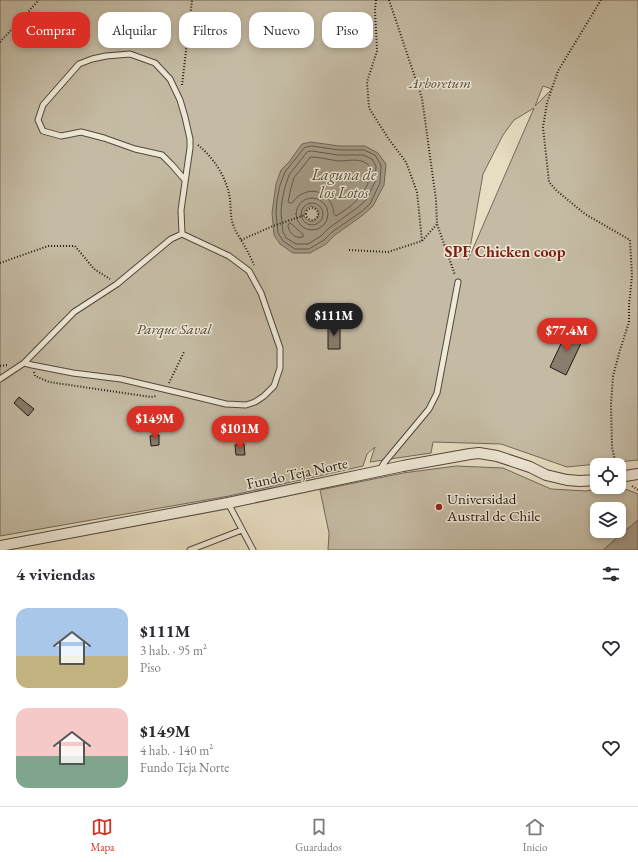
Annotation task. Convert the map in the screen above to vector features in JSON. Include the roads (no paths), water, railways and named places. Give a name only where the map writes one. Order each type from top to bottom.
[{"type":"street","name":"Fundo Teja Norte","points":[[0,546],[228,503],[460,455],[479,453],[497,456],[530,467],[555,478],[580,481],[590,480]]},
{"type":"street","points":[[626,477],[638,474]]},
{"type":"lane","points":[[182,234],[181,210],[190,148],[190,139],[180,100],[170,78],[155,63],[130,54],[92,59],[79,64],[43,105],[38,120],[43,131],[62,136],[81,132],[135,149],[162,155],[185,180]]},
{"type":"lane","points":[[0,379],[24,362],[74,312],[117,284],[171,239],[182,234],[229,256],[249,272],[261,293],[280,348],[280,368],[274,386],[264,396],[255,402],[246,405],[226,404],[121,379],[73,373],[24,362]]},
{"type":"lane","points":[[380,471],[384,463],[429,408],[437,393],[458,282]]},
{"type":"lane","points":[[228,503],[253,550]]},
{"type":"lane","points":[[190,550],[242,530]]},
{"type":"water","name":"Laguna de los Lotos","points":[[311,142],[339,146],[365,146],[378,153],[386,164],[384,185],[373,206],[335,235],[326,244],[310,253],[293,253],[280,244],[274,235],[272,213],[276,184],[281,170],[302,144]],"holes":[[[311,206],[316,208],[319,214],[316,220],[309,221],[306,219],[304,215],[306,209]]]},
{"type":"water","points":[[638,520],[638,550],[603,550],[617,538],[626,538],[626,530]]},
{"type":"place","name":"Universidad Austral de Chile","points":[[439,507]]},
{"type":"district","name":"SPF Chicken coop","points":[[505,251]]},
{"type":"park label","name":"Arboretum","points":[[440,82]]},
{"type":"park label","name":"Parque Saval","points":[[174,328]]}]
